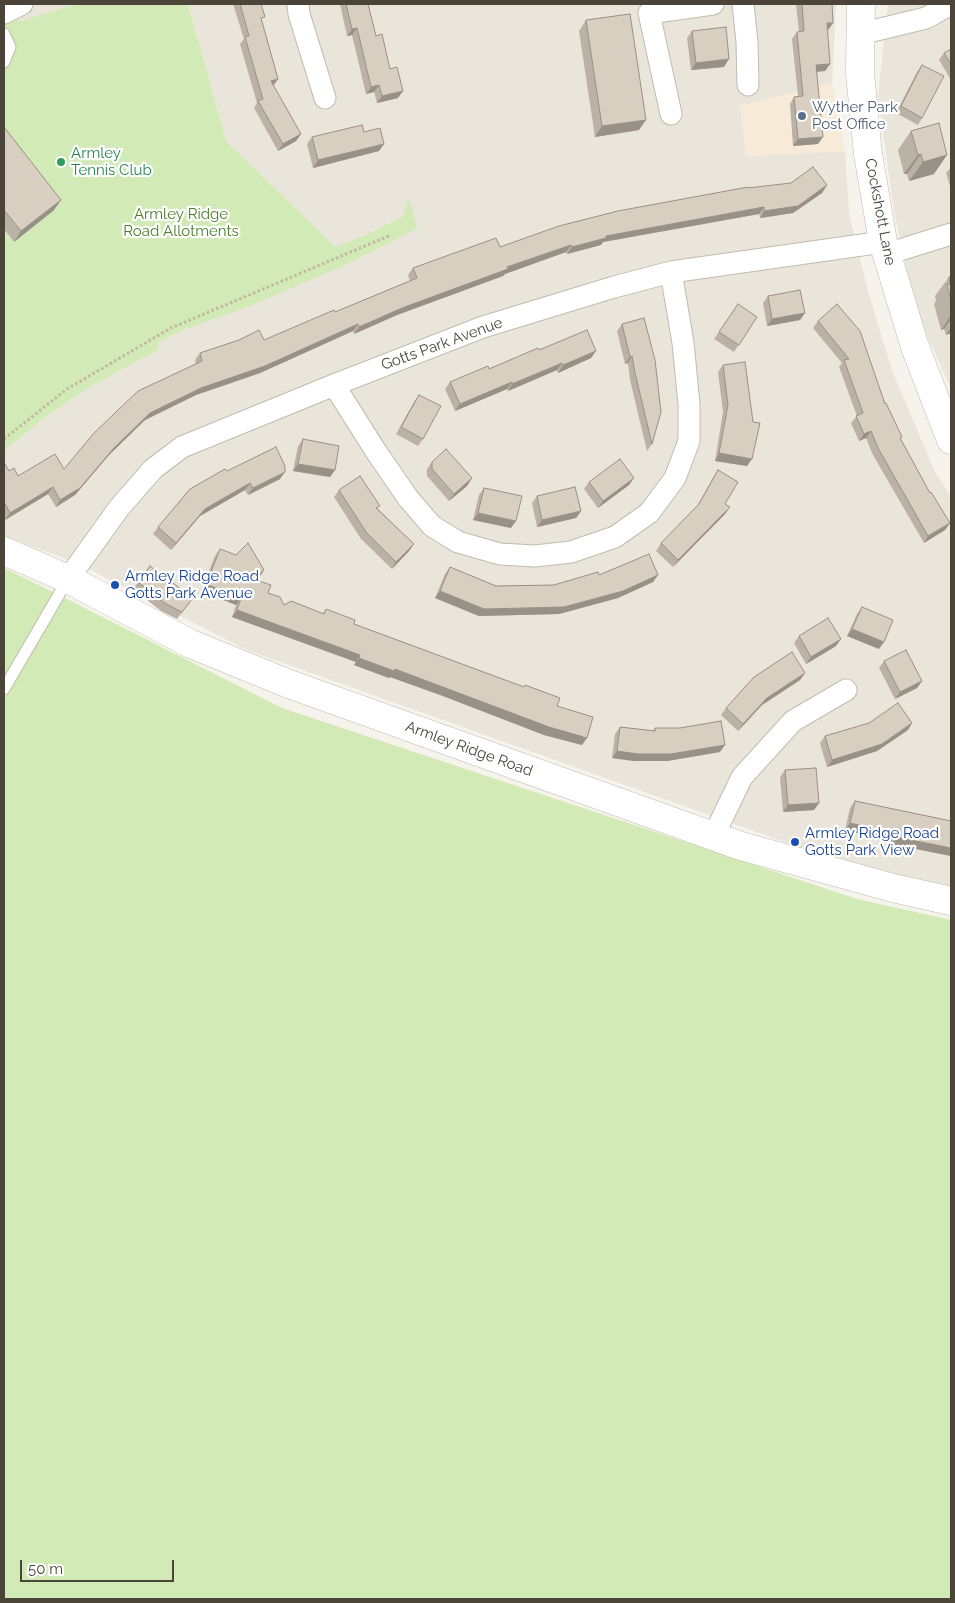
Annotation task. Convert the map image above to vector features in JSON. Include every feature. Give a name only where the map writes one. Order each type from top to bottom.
[{"type":"street","points":[[4,13],[22,4]]},
{"type":"street","points":[[298,4],[299,14],[326,98]]},
{"type":"street","points":[[671,114],[649,13],[713,4]]},
{"type":"street","points":[[743,4],[747,42],[748,85]]},
{"type":"street","name":"Cockshott Lane","points":[[861,4],[860,73],[868,154],[885,248],[915,347],[951,440]]},
{"type":"street","points":[[860,34],[926,18],[951,4]]},
{"type":"street","name":"Gotts Park Avenue","points":[[68,579],[118,508],[154,469],[182,447],[334,385],[483,327],[614,287],[671,272],[885,248],[951,234]]},
{"type":"street","points":[[334,385],[408,498],[432,526],[458,542],[500,554],[535,556],[571,552],[615,537],[649,513],[675,478],[689,441],[689,404],[683,343],[671,272]]},
{"type":"street","name":"Armley Ridge Road","points":[[4,551],[68,579],[191,644],[289,684],[741,846],[893,888],[951,901]]},
{"type":"street","points":[[713,836],[742,777],[793,721],[846,690]]},
{"type":"lane","points":[[4,34],[10,47],[4,62]]},
{"type":"lane","points":[[5,686],[68,579]]},
{"type":"path","points":[[4,439],[67,390],[171,328],[391,235]]},
{"type":"shaded area","points":[[8,4],[76,4],[19,23]]},
{"type":"shaded area","points":[[188,4],[836,4],[832,83],[740,106],[746,156],[845,151],[849,214],[869,295],[893,373],[935,472],[951,496],[951,888],[852,866],[247,650],[79,564],[4,536],[4,435],[79,379],[339,252],[226,141]]},
{"type":"shaded area","points":[[888,4],[951,4],[951,388],[915,309],[894,211],[878,97]]},
{"type":"shaded area","points":[[832,83],[845,151],[746,156],[740,106]]},
{"type":"green space","name":"Armley Ridge Road Allotments","points":[[4,4],[8,4],[19,22],[76,4],[188,4],[226,141],[335,247],[368,234],[403,216],[409,198],[417,228],[347,264],[252,305],[173,334],[158,342],[159,349],[88,388],[41,420],[4,451],[4,442],[6,440],[4,440]]},
{"type":"green space","points":[[4,568],[282,708],[857,899],[951,920],[951,1599],[4,1599]]},
{"type":"building","points":[[240,4],[261,4],[265,17],[261,18],[278,79],[271,81],[301,134],[283,144],[258,101],[263,99],[245,37],[249,36]]},
{"type":"building","points":[[346,4],[368,4],[376,36],[382,34],[390,69],[397,67],[403,91],[382,96],[379,85],[371,87],[357,28],[352,29]]},
{"type":"building","points":[[802,4],[832,4],[833,23],[827,23],[830,64],[816,65],[823,137],[798,139],[794,97],[803,96],[797,32],[804,31]]},
{"type":"building","points":[[630,14],[646,120],[602,126],[586,20]]},
{"type":"building","points":[[726,27],[729,59],[696,63],[692,31]]},
{"type":"building","points":[[951,49],[951,64],[944,53]]},
{"type":"building","points":[[922,65],[944,76],[922,118],[901,106]]},
{"type":"building","points":[[939,123],[947,155],[923,162],[921,154],[918,155],[911,131]]},
{"type":"building","points":[[362,125],[364,132],[380,128],[384,144],[318,160],[312,137]]},
{"type":"building","points":[[4,127],[61,200],[21,231],[4,210]]},
{"type":"building","points":[[813,167],[827,185],[798,206],[764,211],[764,207],[606,236],[606,238],[572,247],[571,245],[507,267],[508,269],[402,308],[359,327],[358,324],[265,366],[201,388],[150,413],[114,448],[80,488],[60,500],[53,487],[10,513],[4,502],[5,464],[9,471],[14,468],[18,476],[55,454],[64,469],[94,433],[138,391],[202,361],[200,353],[239,340],[259,330],[264,340],[334,310],[335,312],[417,278],[413,268],[496,238],[500,247],[559,226],[618,211],[748,187],[791,183]]},
{"type":"building","points":[[951,276],[951,299],[947,285],[950,284],[949,277]]},
{"type":"building","points":[[800,290],[805,313],[772,319],[768,296]]},
{"type":"building","points":[[738,304],[757,317],[739,345],[719,332]]},
{"type":"building","points":[[837,304],[860,331],[885,404],[902,437],[900,438],[930,493],[950,523],[928,536],[878,448],[871,431],[864,434],[856,416],[863,413],[844,360],[849,359],[818,321]]},
{"type":"building","points":[[644,318],[655,360],[661,412],[652,444],[632,356],[630,357],[622,324]]},
{"type":"building","points":[[587,330],[596,351],[512,384],[512,382],[460,404],[450,382],[488,366],[489,369]]},
{"type":"building","points":[[745,362],[753,422],[760,423],[752,459],[719,453],[728,405],[723,365]]},
{"type":"building","points":[[419,395],[441,406],[423,439],[401,427]]},
{"type":"building","points":[[303,439],[339,446],[335,470],[298,464]]},
{"type":"building","points":[[276,447],[285,466],[285,472],[253,488],[250,483],[205,509],[176,543],[158,527],[190,489],[225,469],[227,471]]},
{"type":"building","points":[[446,449],[472,478],[454,494],[432,469],[432,462]]},
{"type":"building","points":[[620,459],[634,478],[603,501],[589,482]]},
{"type":"building","points":[[718,470],[738,482],[725,504],[730,507],[678,560],[661,543],[699,504]]},
{"type":"building","points":[[360,476],[380,506],[376,508],[414,544],[396,562],[366,532],[339,490]]},
{"type":"building","points":[[575,487],[581,511],[542,520],[537,496]]},
{"type":"building","points":[[484,488],[522,496],[516,521],[478,513]]},
{"type":"building","points":[[248,543],[264,570],[253,579],[271,585],[268,593],[280,597],[284,605],[291,601],[324,614],[326,609],[355,620],[354,624],[524,687],[525,685],[560,698],[557,706],[593,717],[587,738],[549,727],[395,669],[394,671],[359,658],[360,655],[237,610],[241,598],[206,584],[220,549],[236,555]]},
{"type":"building","points":[[649,554],[658,575],[623,591],[564,607],[484,609],[440,591],[450,567],[496,586],[554,585],[598,572],[599,575]]},
{"type":"building","points":[[150,566],[193,598],[182,612],[166,604],[138,582]]},
{"type":"building","points":[[862,607],[893,620],[884,642],[852,629]]},
{"type":"building","points":[[828,618],[841,639],[811,657],[799,636]]},
{"type":"building","points":[[906,650],[922,681],[900,692],[884,661]]},
{"type":"building","points":[[792,652],[805,673],[767,698],[743,724],[726,708],[754,677]]},
{"type":"building","points":[[898,703],[912,723],[882,744],[832,760],[825,736],[869,723]]},
{"type":"building","points":[[721,721],[725,745],[671,754],[638,754],[617,751],[620,727],[655,731],[655,728],[680,728]]},
{"type":"building","points":[[816,768],[819,803],[788,805],[785,770]]},
{"type":"building","points":[[855,801],[951,821],[951,848],[896,837],[896,834],[850,823]]},
{"type":"place","name":"Wyther Park Post Office","points":[[802,116]]},
{"type":"place","name":"Armley Tennis Club","points":[[61,162]]},
{"type":"place","name":"Armley Ridge Road Gotts Park Avenue","points":[[115,585]]},
{"type":"place","name":"Armley Ridge Road Gotts Park View","points":[[795,842]]}]
